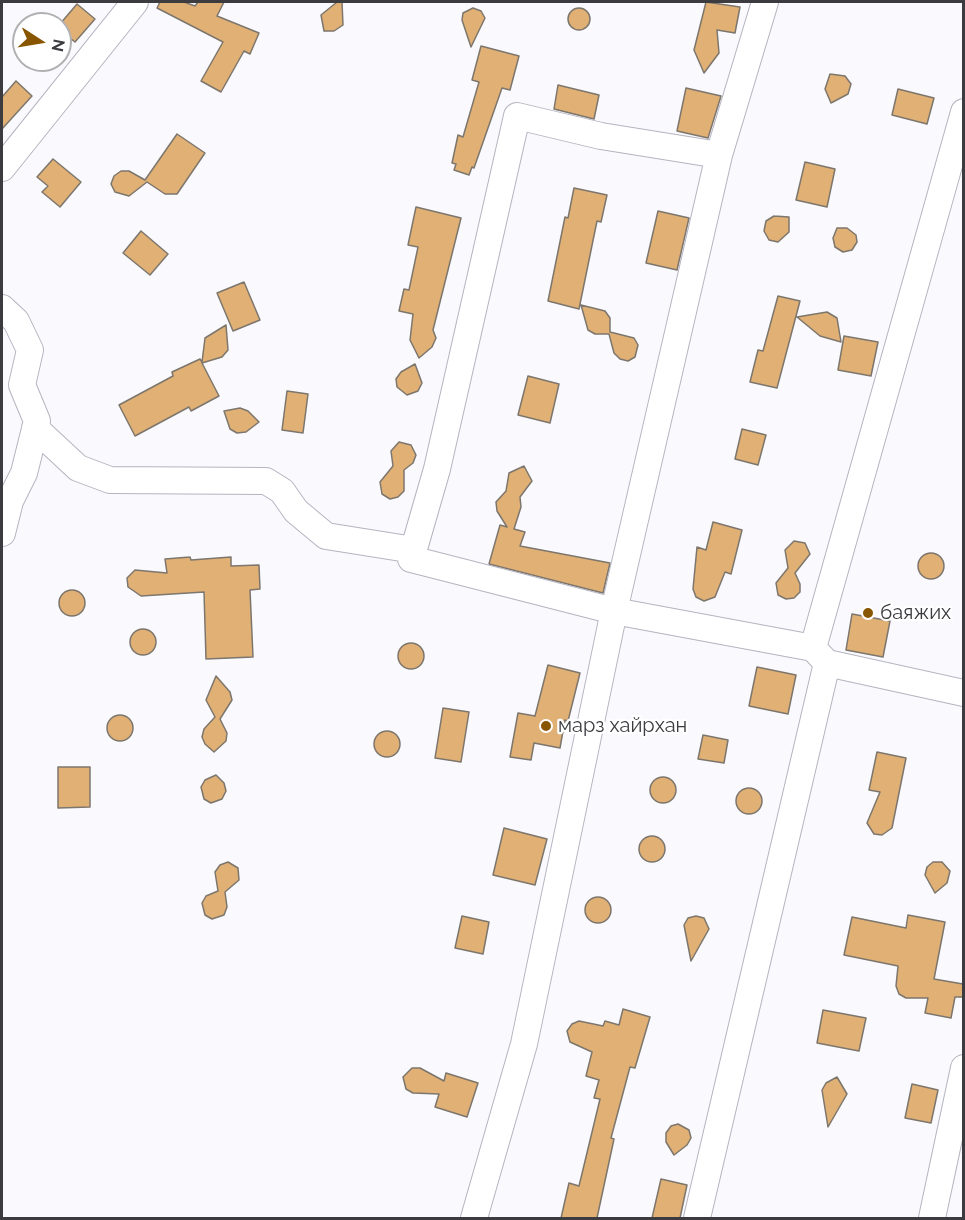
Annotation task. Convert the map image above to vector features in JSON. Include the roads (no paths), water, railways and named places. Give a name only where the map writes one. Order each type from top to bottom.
[{"type":"street","points":[[2,168],[135,2]]},
{"type":"street","points":[[474,1218],[524,1044],[614,611],[719,155],[765,2]]},
{"type":"street","points":[[696,1218],[820,656],[963,112]]},
{"type":"street","points":[[719,155],[601,136],[517,116],[437,469],[411,559],[614,611],[820,656],[963,693]]},
{"type":"street","points":[[2,308],[16,321],[30,350],[22,385],[37,421],[24,473],[10,501],[2,533]]},
{"type":"street","points":[[35,428],[78,468],[110,480],[266,482],[282,491],[296,512],[326,536],[414,550]]},
{"type":"street","points":[[932,1218],[963,1068]]},
{"type":"place","name":"баяжих","points":[[868,613]]},
{"type":"place","name":"марз хайрхан","points":[[546,726]]}]
